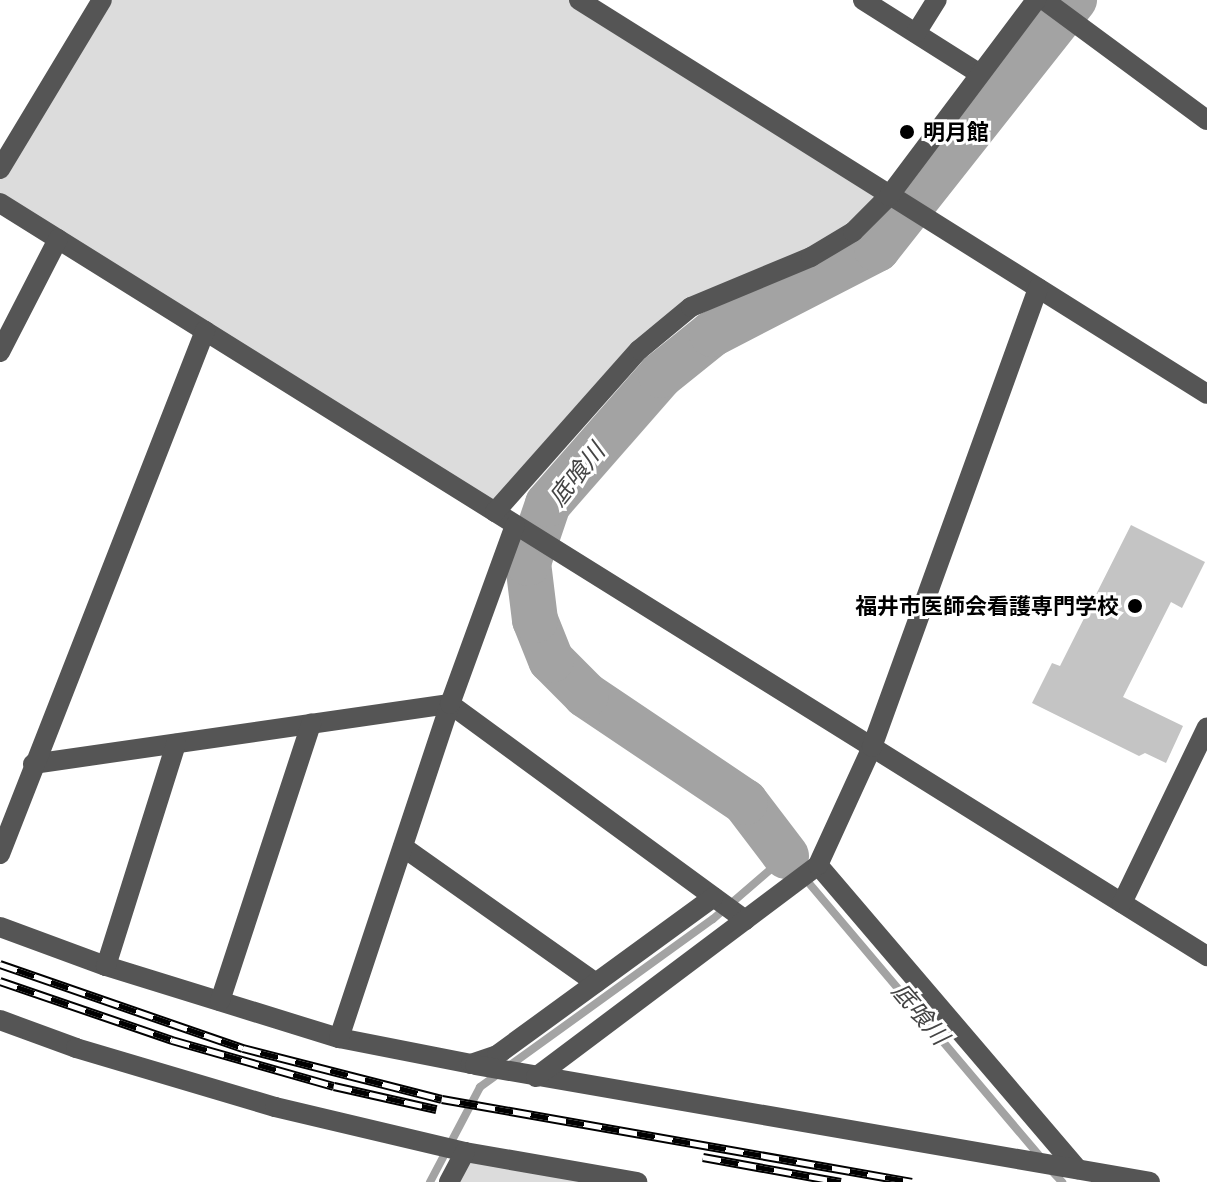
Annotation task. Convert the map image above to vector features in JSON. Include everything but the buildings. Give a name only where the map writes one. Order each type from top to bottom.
[{"type":"street","points":[[0,169],[102,0]]},
{"type":"street","points":[[579,0],[1207,394]]},
{"type":"street","points":[[863,0],[980,74]]},
{"type":"street","points":[[916,33],[937,0]]},
{"type":"street","points":[[495,512],[639,350],[691,307],[811,257],[853,232],[889,196],[1036,0]]},
{"type":"street","points":[[1044,0],[1207,120]]},
{"type":"street","points":[[0,203],[1207,956]]},
{"type":"street","points":[[0,352],[58,239]]},
{"type":"street","points":[[536,1077],[818,865],[872,747],[1038,288]]},
{"type":"street","points":[[0,854],[205,331]]},
{"type":"street","points":[[339,1038],[450,704],[515,525]]},
{"type":"street","points":[[33,764],[450,704],[745,920]]},
{"type":"street","points":[[220,1001],[311,724]]},
{"type":"street","points":[[1122,903],[1207,727]]},
{"type":"street","points":[[106,966],[176,744]]},
{"type":"street","points":[[403,847],[596,983]]},
{"type":"street","points":[[818,865],[1078,1169]]},
{"type":"street","points":[[471,1064],[497,1055],[714,897]]},
{"type":"street","points":[[0,927],[106,966],[339,1038],[536,1077],[1150,1182]]},
{"type":"street","points":[[0,1020],[89,1052],[245,1098],[465,1152],[637,1182]]},
{"type":"street","points":[[449,1182],[465,1152]]},
{"type":"shaded area","points":[[102,0],[575,0],[889,196],[811,257],[675,321],[495,512],[0,204],[0,169]]},
{"type":"shaded area","points":[[474,1154],[637,1182],[459,1182]]},
{"type":"waterway","name":"底喰川","points":[[786,856],[745,802],[586,695],[551,660],[535,620],[528,563],[548,504],[661,375],[712,334],[877,249],[1074,0]]},
{"type":"waterway","points":[[430,1182],[480,1087],[713,919],[786,856],[1041,1158]]},
{"type":"waterway","name":"底喰川","points":[[1050,1169],[1062,1182]]},
{"type":"railway","points":[[0,964],[243,1048],[442,1099],[912,1182]]},
{"type":"railway","points":[[0,981],[172,1040],[334,1086],[436,1109]]},
{"type":"railway","points":[[703,1157],[841,1182]]},
{"type":"place","name":"明月館","points":[[907,132]]},
{"type":"place","name":"福井市医師会看護専門学校","points":[[1135,606]]}]
